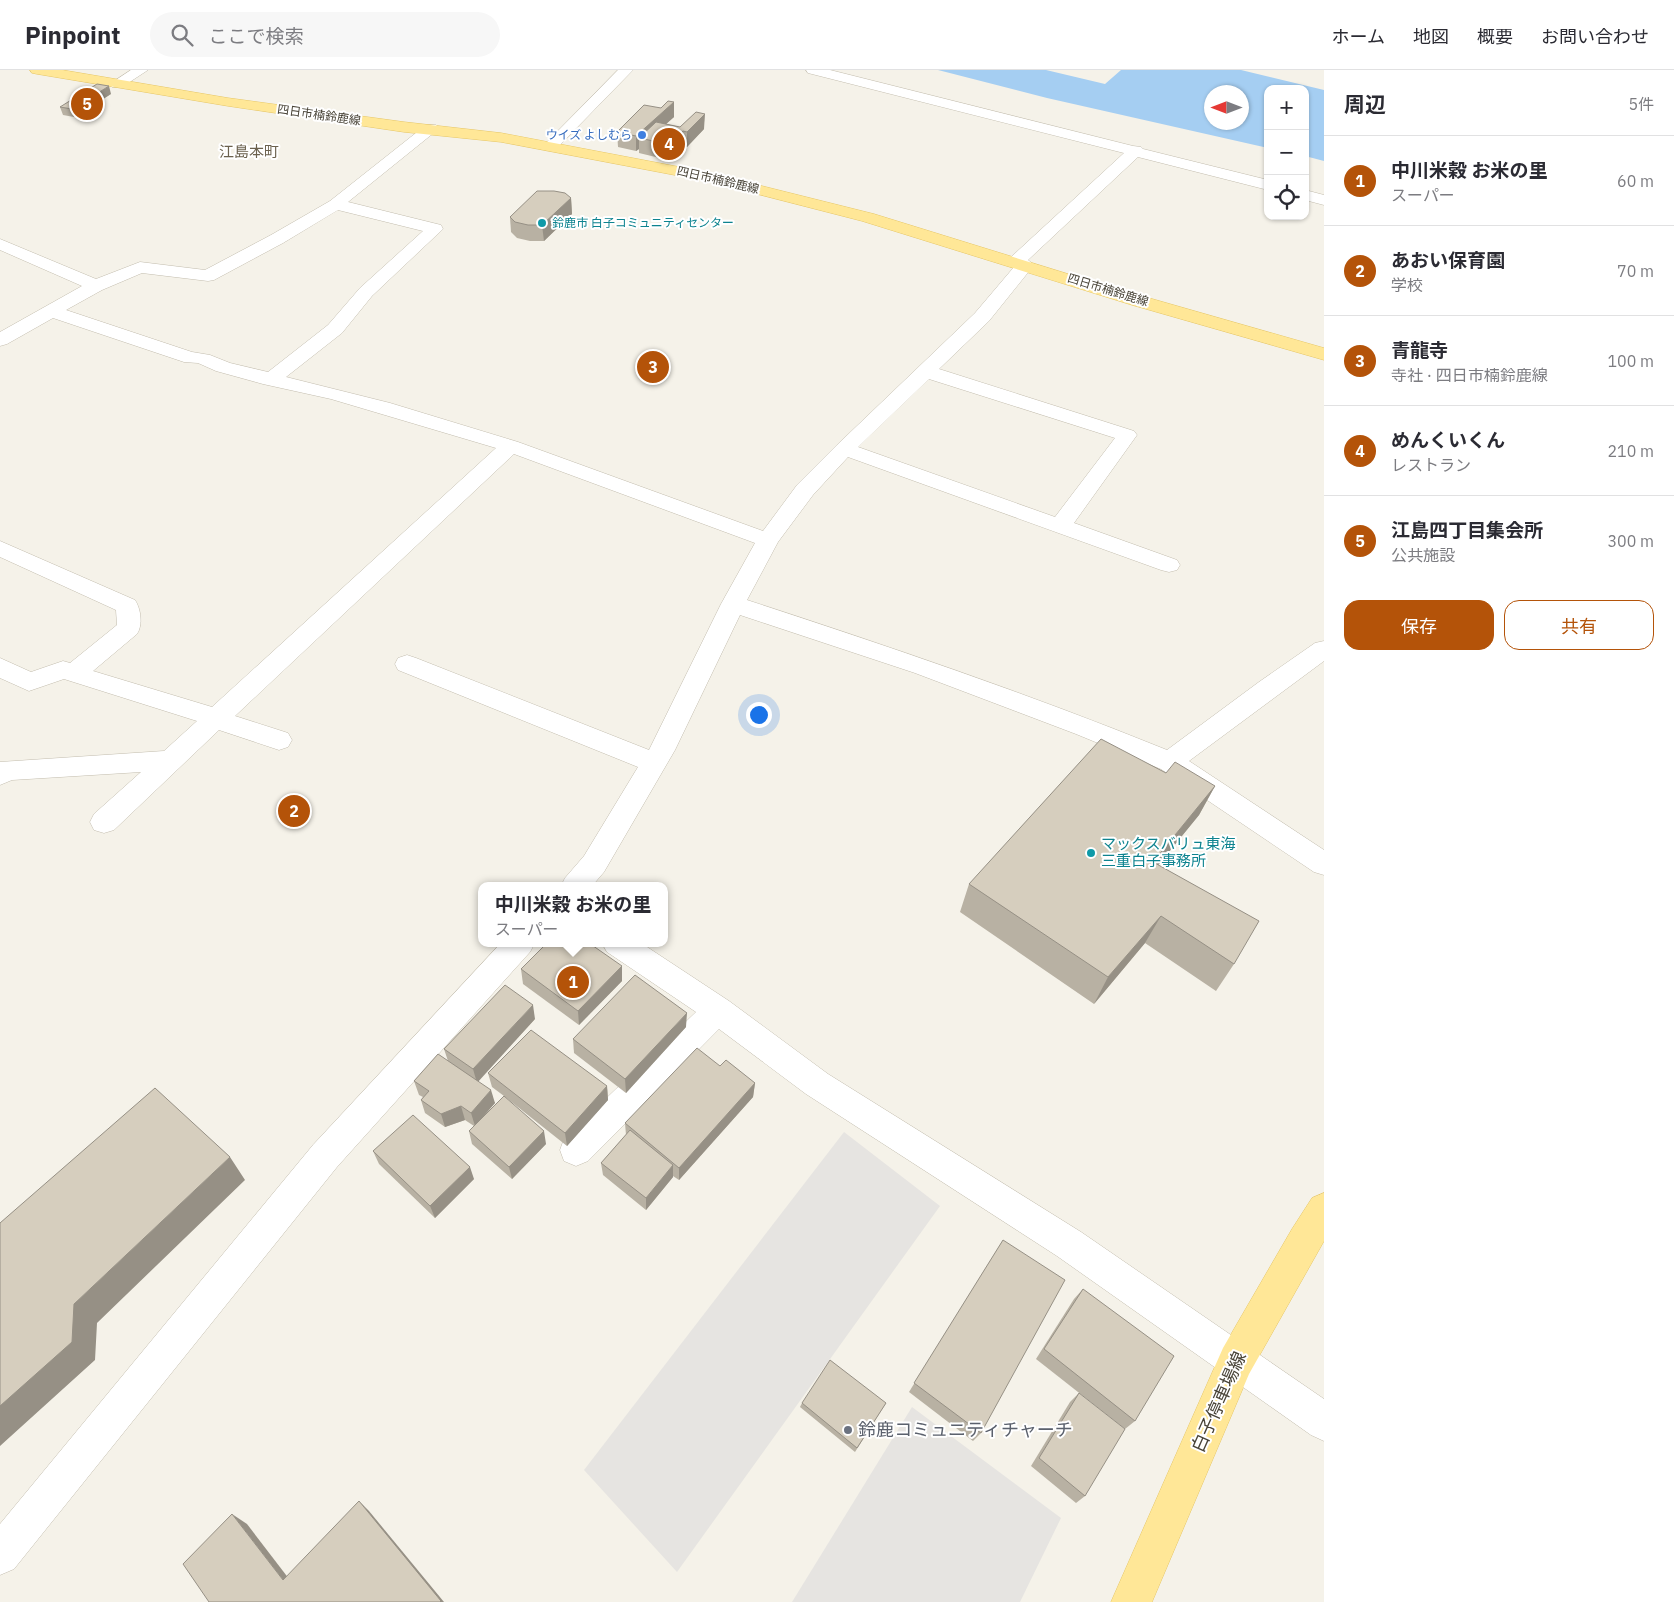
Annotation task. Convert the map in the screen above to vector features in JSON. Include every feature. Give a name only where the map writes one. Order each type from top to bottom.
[{"type":"main road","name":"四日市楠鈴鹿線","points":[[37,70],[228,102],[404,127],[431,128],[551,146],[655,165],[790,197],[939,237],[1021,264],[1324,354]]},
{"type":"main road","name":"白子停車場線","points":[[1131,1602],[1236,1360],[1304,1241],[1324,1210]]},
{"type":"street","points":[[117,84],[141,70]]},
{"type":"street","points":[[551,146],[626,70]]},
{"type":"street","points":[[813,70],[1136,150],[1264,184]]},
{"type":"street","points":[[0,340],[96,286],[140,267],[208,276],[277,239],[336,204],[431,128]]},
{"type":"street","points":[[578,882],[594,864],[654,763],[733,604],[768,540],[805,490],[844,449],[982,317],[1021,264],[1136,150]]},
{"type":"street","points":[[1309,196],[1324,200]]},
{"type":"street","points":[[270,380],[336,329],[366,292],[435,229],[336,204]]},
{"type":"street","points":[[0,244],[96,286]]},
{"type":"street","points":[[51,311],[191,358],[196,356],[270,380],[334,394],[370,406],[383,407],[511,446],[646,497],[768,540]]},
{"type":"street","points":[[925,372],[1128,435],[1060,526]]},
{"type":"street","points":[[104,822],[511,446]]},
{"type":"street","points":[[844,449],[1169,565]]},
{"type":"street","points":[[0,548],[127,606],[129,628],[74,673]]},
{"type":"street","points":[[733,604],[924,667],[1084,727],[1170,762],[1324,864]]},
{"type":"street","points":[[1170,762],[1268,688],[1324,650]]},
{"type":"street","points":[[407,664],[654,763]]},
{"type":"street","points":[[0,667],[29,682],[62,670],[74,673],[279,740]]},
{"type":"street","points":[[0,775],[5,770],[168,761]]},
{"type":"street","points":[[0,1554],[325,1156],[516,947]]},
{"type":"street","points":[[623,947],[718,1010],[817,1084],[1069,1244],[1324,1422]]},
{"type":"street","points":[[576,1150],[718,1010]]},
{"type":"shaded area","points":[[844,1132],[940,1206],[677,1572],[584,1470]]},
{"type":"shaded area","points":[[912,1407],[1061,1518],[1020,1602],[792,1602]]},
{"type":"water","points":[[938,70],[1046,70],[1105,84],[1121,70],[1241,70],[1303,85],[1264,85],[1264,147],[1047,98]]},
{"type":"water","points":[[1309,86],[1324,90],[1324,161],[1309,157]]},
{"type":"building","points":[[97,84],[109,86],[72,109],[60,107]]},
{"type":"building","points":[[668,101],[674,102],[636,136],[617,132],[644,105],[661,108]]},
{"type":"building","points":[[696,112],[705,114],[687,132],[683,131],[668,144],[639,138],[656,122],[680,127]]},
{"type":"building","points":[[537,191],[565,193],[571,198],[542,225],[528,225],[515,222],[510,217]]},
{"type":"building","name":"マックスバリュ東海 三重白子事務所","points":[[1101,739],[1166,773],[1175,762],[1215,786],[1153,862],[1259,921],[1234,964],[1161,916],[1108,977],[969,884]]},
{"type":"building","points":[[543,947],[595,947],[622,966],[578,1011],[521,969]]},
{"type":"building","points":[[635,975],[687,1013],[625,1079],[573,1039]]},
{"type":"building","points":[[505,985],[533,1005],[473,1069],[444,1049]]},
{"type":"building","points":[[531,1030],[607,1086],[565,1133],[488,1073]]},
{"type":"building","points":[[697,1048],[720,1066],[726,1060],[755,1083],[679,1168],[625,1123]]},
{"type":"building","points":[[438,1054],[491,1090],[471,1113],[461,1106],[441,1114],[421,1100],[429,1091],[414,1081]]},
{"type":"building","points":[[155,1088],[230,1157],[74,1304],[72,1342],[0,1406],[0,1223]]},
{"type":"building","points":[[504,1096],[544,1131],[509,1167],[469,1131]]},
{"type":"building","points":[[413,1115],[470,1167],[430,1206],[373,1151]]},
{"type":"building","points":[[630,1130],[673,1165],[646,1198],[601,1163]]},
{"type":"building","points":[[1003,1240],[1065,1280],[981,1433],[914,1383]]},
{"type":"building","points":[[1083,1289],[1174,1356],[1135,1421],[1044,1349]]},
{"type":"building","name":"鈴鹿コミュニティチャーチ","points":[[830,1360],[886,1403],[857,1448],[802,1403]]},
{"type":"building","points":[[1079,1393],[1125,1429],[1085,1496],[1039,1458]]},
{"type":"building","points":[[359,1501],[440,1602],[209,1602],[183,1564],[232,1514],[283,1580]]},
{"type":"place","name":"江島四丁目集会所","points":[[87,104]]},
{"type":"place","name":"ウイズ よしむら","points":[[642,135]]},
{"type":"place","name":"めんくいくん","points":[[669,144]]},
{"type":"place","name":"鈴鹿市 白子コミュニティセンター","points":[[542,223]]},
{"type":"place","name":"青龍寺","points":[[653,367]]},
{"type":"place","name":"あおい保育園","points":[[294,811]]},
{"type":"place","name":"マックスバリュ東海 三重白子事務所","points":[[1091,853]]},
{"type":"place","name":"中川米穀 お米の里","points":[[573,982]]},
{"type":"place","name":"鈴鹿コミュニティチャーチ","points":[[848,1430]]},
{"type":"district","name":"江島本町","points":[[249,152]]}]
